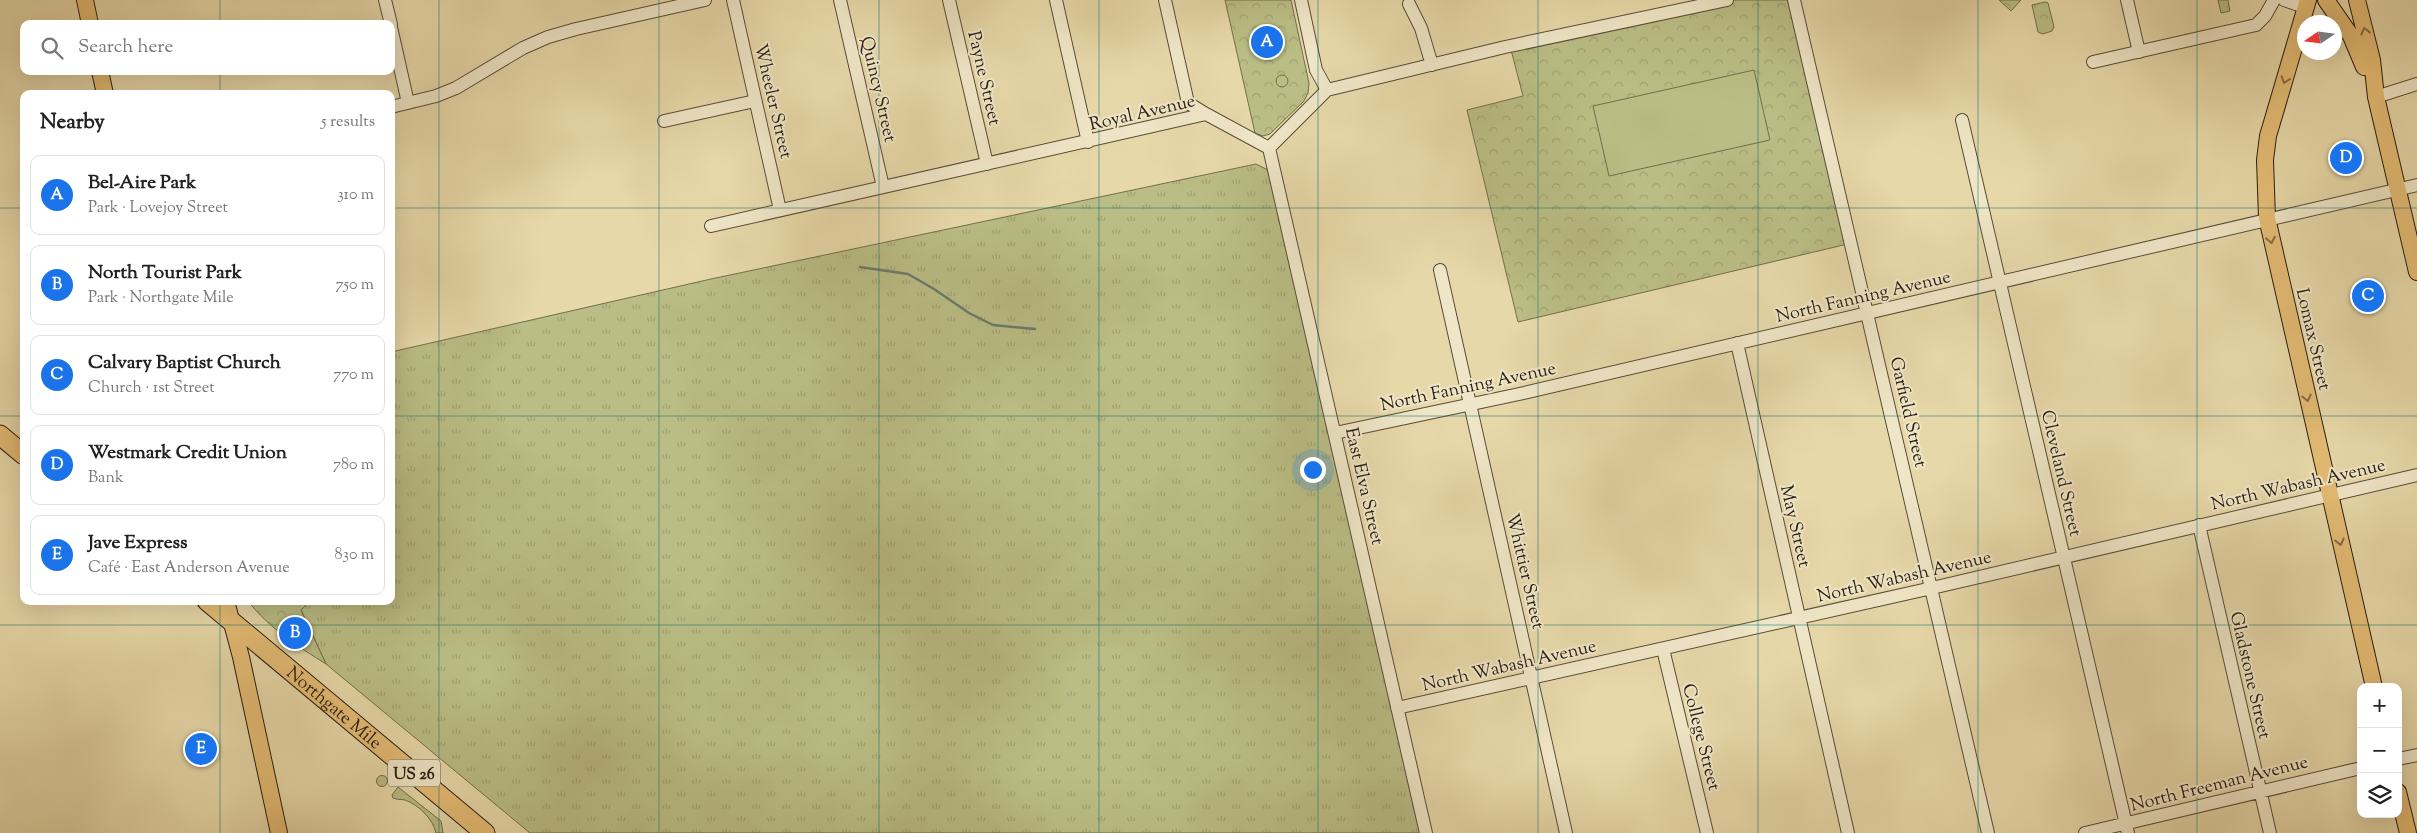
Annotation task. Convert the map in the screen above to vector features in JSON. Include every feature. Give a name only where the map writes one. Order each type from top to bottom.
[{"type":"highway","points":[[0,435],[20,452]]},
{"type":"highway","name":"US 26","points":[[212,605],[231,621]]},
{"type":"highway","name":"Northgate Mile","points":[[231,621],[485,833]]},
{"type":"main road","points":[[85,0],[89,20]]},
{"type":"main road","points":[[2326,0],[2351,36],[2376,96]]},
{"type":"main road","points":[[2357,0],[2372,60],[2376,96],[2417,272]]},
{"type":"main road","name":"Lomax Street","points":[[2308,4],[2268,136],[2265,178],[2267,218],[2328,495],[2373,683]]},
{"type":"main road","points":[[101,75],[104,90]]},
{"type":"main road","points":[[227,605],[279,833]]},
{"type":"main road","points":[[2402,808],[2408,833]]},
{"type":"street","points":[[386,0],[390,20]]},
{"type":"street","points":[[395,106],[436,96],[456,88],[523,48],[548,37],[705,0]]},
{"type":"street","name":"Wheeler Street","points":[[733,0],[780,210]]},
{"type":"street","name":"Quincy Street","points":[[840,0],[883,187]]},
{"type":"street","name":"Payne Street","points":[[949,0],[987,164]]},
{"type":"street","points":[[1056,0],[1088,142]]},
{"type":"street","points":[[1165,0],[1188,103],[1206,114]]},
{"type":"street","points":[[1301,0],[1316,70],[1327,90]]},
{"type":"street","points":[[1269,148],[1327,90],[1727,0]]},
{"type":"street","name":"Garfield Street","points":[[1794,0],[1988,833]]},
{"type":"street","points":[[2127,0],[2139,52]]},
{"type":"street","points":[[2093,62],[2256,25],[2266,16],[2274,0]]},
{"type":"street","points":[[2284,0],[2308,4]]},
{"type":"street","points":[[1409,4],[1421,28],[1432,65]]},
{"type":"street","points":[[395,43],[408,103]]},
{"type":"street","points":[[2376,96],[2417,84]]},
{"type":"street","points":[[664,121],[755,100]]},
{"type":"street","name":"Royal Avenue","points":[[711,226],[1206,114],[1269,148]]},
{"type":"street","name":"Cleveland Street","points":[[1962,120],[2127,828]]},
{"type":"street","name":"East Elva Street","points":[[1269,148],[1426,833]]},
{"type":"street","name":"North Fanning Avenue","points":[[1335,433],[1471,405],[2267,218],[2417,185]]},
{"type":"street","name":"Whittier Street","points":[[1440,270],[1566,833]]},
{"type":"street","name":"May Street","points":[[1737,343],[1848,833]]},
{"type":"street","name":"North Wabash Avenue","points":[[1397,708],[1932,588],[2417,475]]},
{"type":"street","name":"Gladstone Street","points":[[2198,525],[2270,833]]},
{"type":"street","name":"College Street","points":[[1663,649],[1708,833]]},
{"type":"street","points":[[2402,759],[2417,755]]},
{"type":"street","name":"North Freeman Avenue","points":[[2085,833],[2127,828],[2260,791],[2357,769]]},
{"type":"green space","points":[[1225,0],[1291,0],[1309,83],[1308,93],[1304,101],[1270,134],[1263,136],[1255,133]]},
{"type":"green space","points":[[1727,0],[1794,0],[1852,243],[1518,322],[1467,110],[1523,96],[1510,46]]},
{"type":"green space","points":[[1999,0],[2021,0],[2011,11]]},
{"type":"green space","points":[[2218,0],[2228,0],[2230,11],[2221,13]]},
{"type":"green space","points":[[2048,3],[2054,27],[2052,31],[2043,34],[2038,32],[2032,5]]},
{"type":"green space","points":[[1754,70],[1770,140],[1609,176],[1593,106]]},
{"type":"green space","points":[[1282,75],[1288,81],[1282,87],[1276,81]]},
{"type":"green space","points":[[1256,164],[1276,174],[1425,833],[530,833],[326,664],[301,610],[306,605],[395,605],[395,351],[711,279]]},
{"type":"green space","points":[[251,605],[306,605],[301,610],[326,664],[274,628]]},
{"type":"green space","points":[[382,775],[388,781],[382,787],[376,781]]},
{"type":"green space","points":[[398,787],[441,821],[443,833],[436,833],[429,818],[415,805],[405,800],[393,798],[392,795]]},
{"type":"waterway","points":[[860,267],[908,274],[969,313],[993,325],[1035,329]]},
{"type":"place","name":"Bel-Aire Park","points":[[1267,42]]},
{"type":"place","name":"Westmark Credit Union","points":[[2346,158]]},
{"type":"place","name":"Calvary Baptist Church","points":[[2368,296]]},
{"type":"place","name":"North Tourist Park","points":[[295,633]]},
{"type":"place","name":"Jave Express","points":[[201,749]]}]
